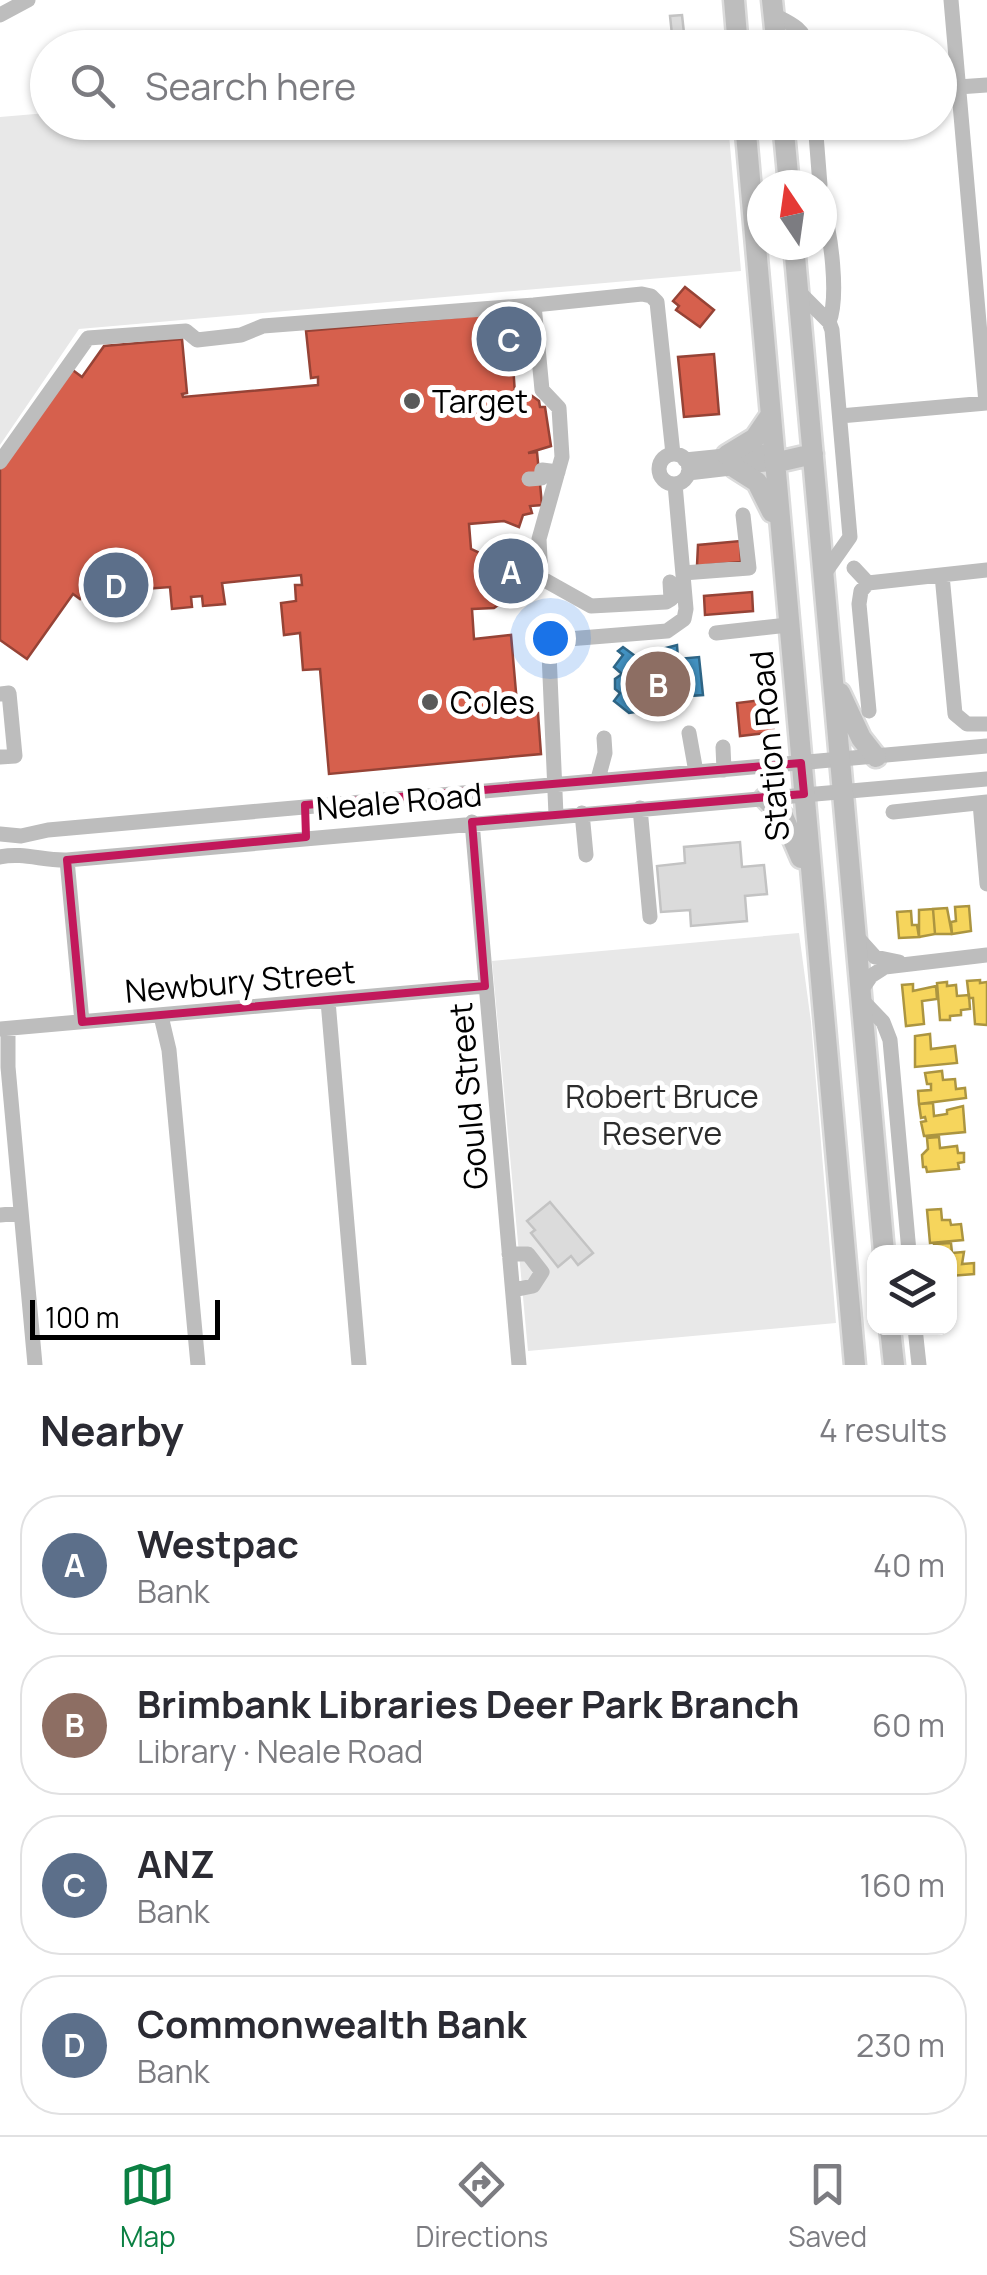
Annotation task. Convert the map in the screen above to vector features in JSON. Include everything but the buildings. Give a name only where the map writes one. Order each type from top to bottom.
[{"type":"main road","points":[[734,0],[736,30]]},
{"type":"main road","name":"Station Road","points":[[747,140],[855,1365]]},
{"type":"main road","points":[[785,140],[788,170]]},
{"type":"main road","name":"Station Road","points":[[795,260],[883,1245]]},
{"type":"main road","points":[[770,416],[756,438],[731,461],[758,482],[779,528]]},
{"type":"main road","points":[[773,457],[812,454]]},
{"type":"main road","points":[[832,667],[852,721],[876,757]]},
{"type":"main road","points":[[765,798],[788,825],[813,898]]},
{"type":"main road","points":[[891,1335],[894,1365]]},
{"type":"street","points":[[0,15],[28,0]]},
{"type":"street","points":[[950,0],[953,30]]},
{"type":"street","points":[[773,7],[800,30]]},
{"type":"street","points":[[840,416],[986,402],[979,235],[957,76]]},
{"type":"street","points":[[958,87],[987,85]]},
{"type":"street","points":[[816,140],[819,170]]},
{"type":"street","points":[[824,574],[850,537],[830,322],[834,302],[830,260]]},
{"type":"street","points":[[798,292],[830,322]]},
{"type":"street","points":[[0,462],[88,338],[186,331],[197,340],[241,335],[263,326],[642,294],[657,302],[680,468],[676,577],[671,599],[666,602],[592,606],[541,578],[538,539],[562,457],[559,408],[542,390],[534,304]]},
{"type":"street","points":[[680,468],[773,457]]},
{"type":"street","points":[[529,480],[541,478],[542,470],[558,472]]},
{"type":"street","points":[[676,577],[749,568],[743,515]]},
{"type":"street","points":[[854,568],[868,583]]},
{"type":"street","points":[[869,711],[861,591],[868,583],[987,570]]},
{"type":"street","points":[[942,575],[955,714],[967,724],[987,724]]},
{"type":"street","points":[[568,639],[674,628],[684,619],[686,609],[676,577]]},
{"type":"street","points":[[552,623],[562,626],[568,639],[559,652],[549,653],[540,648],[537,639],[543,626],[552,623]]},
{"type":"street","points":[[716,633],[788,625]]},
{"type":"street","points":[[549,653],[556,815]]},
{"type":"street","points":[[0,694],[9,693],[8,756]]},
{"type":"street","points":[[689,733],[696,772]]},
{"type":"street","points":[[598,779],[605,753],[604,738]]},
{"type":"street","name":"Neale Road","points":[[0,834],[21,836],[48,830],[552,782],[987,746]]},
{"type":"street","points":[[723,747],[724,770]]},
{"type":"street","name":"Neale Road","points":[[0,858],[18,855],[67,860],[987,779]]},
{"type":"street","points":[[893,812],[983,803],[987,884]]},
{"type":"street","points":[[297,806],[299,838]]},
{"type":"street","points":[[640,808],[650,916]]},
{"type":"street","points":[[582,812],[586,855]]},
{"type":"street","name":"Gould Street","points":[[472,822],[519,1365]]},
{"type":"street","points":[[67,860],[82,1022]]},
{"type":"street","points":[[855,934],[875,956],[903,963]]},
{"type":"street","points":[[908,1245],[890,1040],[884,1022],[861,995],[878,971],[903,963],[987,955]]},
{"type":"street","name":"Newbury Street","points":[[3,1029],[486,986]]},
{"type":"street","points":[[328,1001],[359,1365]]},
{"type":"street","points":[[166,1015],[198,1365]]},
{"type":"street","points":[[3,1029],[36,1365]]},
{"type":"street","points":[[0,1215],[22,1213]]},
{"type":"street","points":[[510,1254],[528,1254],[542,1272],[533,1286],[512,1290]]},
{"type":"street","points":[[916,1335],[919,1365]]},
{"type":"highlighted area","points":[[801,763],[804,794],[472,822],[485,986],[82,1022],[67,860],[306,837],[305,805]]},
{"type":"green space","points":[[30,114],[30,140],[729,140],[741,271],[79,329],[0,445],[0,117]]},
{"type":"green space","name":"Robert Bruce Reserve","points":[[799,933],[811,1022],[836,1323],[528,1351],[492,961]]},
{"type":"place","name":"ANZ","points":[[509,339]]},
{"type":"place","name":"Target","points":[[412,401]]},
{"type":"place","name":"Westpac","points":[[511,571]]},
{"type":"place","name":"Commonwealth Bank","points":[[116,585]]},
{"type":"place","name":"Brimbank Libraries Deer Park Branch","points":[[658,684]]},
{"type":"place","name":"Coles","points":[[430,702]]}]
